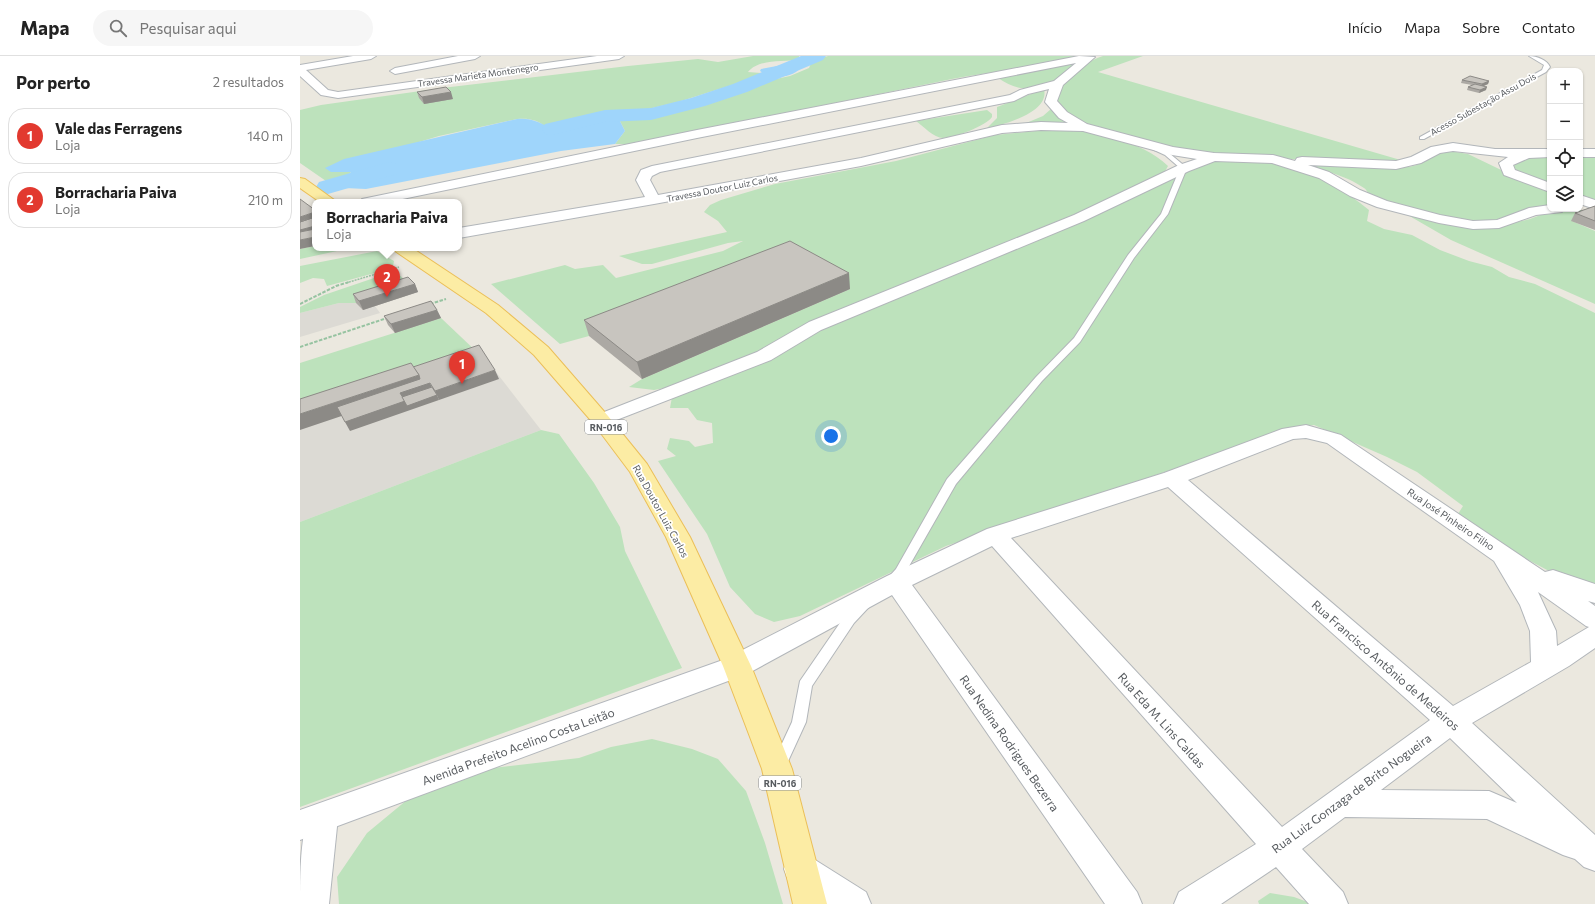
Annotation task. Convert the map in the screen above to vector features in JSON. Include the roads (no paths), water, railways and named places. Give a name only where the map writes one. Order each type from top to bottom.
[{"type":"main road","points":[[300,182],[326,199]]},
{"type":"main road","name":"Rua Doutor Luiz Carlos","points":[[406,251],[509,321],[541,351],[600,420],[639,469],[678,537],[737,666],[777,769],[800,869],[810,904]]},
{"type":"street","points":[[300,69],[371,56]]},
{"type":"street","points":[[387,64],[470,56],[487,73]]},
{"type":"street","name":"Travessa Marieta Montenegro","points":[[300,69],[325,93],[338,95],[487,73],[619,56]]},
{"type":"street","points":[[382,199],[989,76],[1034,69],[1093,57]]},
{"type":"street","points":[[1002,129],[1049,100],[1093,57]]},
{"type":"street","points":[[387,64],[412,85]]},
{"type":"street","points":[[989,76],[1024,92],[1049,100],[1064,114],[1083,127]]},
{"type":"street","points":[[654,200],[642,180],[646,173],[968,108],[1014,98],[1024,92]]},
{"type":"street","points":[[1002,129],[1041,126],[1083,127],[1154,148],[1214,157],[1396,165],[1410,163],[1436,150],[1453,147],[1495,153],[1547,153]]},
{"type":"street","name":"Travessa Doutor Luiz Carlos","points":[[462,232],[654,200],[861,162],[982,132],[1002,129]]},
{"type":"street","points":[[1527,154],[1506,163],[1509,172],[1547,187]]},
{"type":"street","points":[[600,420],[764,356],[815,326],[1079,218],[1184,168],[1214,157]]},
{"type":"street","points":[[1273,159],[1324,176],[1355,193],[1382,204],[1439,219],[1473,225],[1499,224],[1534,212],[1547,210]]},
{"type":"street","points":[[1583,200],[1595,206]]},
{"type":"street","points":[[1583,208],[1595,206]]},
{"type":"street","name":"Avenida Prefeito Acelino Costa Leitão","points":[[311,821],[737,666],[889,585],[995,535],[1172,478],[1289,433],[1303,430]]},
{"type":"street","name":"Rua José Pinheiro Filho","points":[[1303,430],[1317,432],[1334,439],[1595,619]]},
{"type":"street","name":"Rua Francisco Antônio de Medeiros","points":[[1172,478],[1450,721],[1592,853]]},
{"type":"street","name":"Rua Eda M. Lins Caldas","points":[[995,535],[1278,848],[1331,904]]},
{"type":"street","points":[[1492,547],[1560,583],[1595,594]]},
{"type":"street","points":[[1492,547],[1510,568],[1532,602],[1543,631],[1545,666]]},
{"type":"street","name":"Rua Nedina Rodrigues Bezerra","points":[[889,585],[1125,904]]},
{"type":"street","name":"Rua Luiz Gonzaga de Brito Nogueira","points":[[1191,904],[1278,848],[1450,721],[1595,636]]},
{"type":"street","points":[[1339,803],[1489,805],[1592,853]]},
{"type":"street","points":[[311,821],[312,904]]},
{"type":"street","points":[[800,869],[854,904]]},
{"type":"lane","name":"Acesso Subestação Assu Dois","points":[[1422,138],[1544,71],[1547,67],[1546,64],[1532,56]]},
{"type":"lane","points":[[777,769],[799,722],[805,685],[849,620],[889,585],[900,572],[950,482],[1039,379],[1077,340],[1131,257],[1164,214],[1184,168],[1167,154],[1154,148]]},
{"type":"water","points":[[793,63],[803,64],[795,73],[789,75],[777,77],[760,71],[761,69]]},
{"type":"water","points":[[600,115],[620,121],[625,131],[615,144],[561,151],[366,189],[344,188],[338,183],[351,172],[331,172],[325,168],[344,159],[517,119],[533,120],[548,127]]},
{"type":"waterway","points":[[553,129],[605,116],[651,114],[698,102],[740,88],[817,56]]},
{"type":"waterway","points":[[328,187],[389,169]]},
{"type":"place","name":"Borracharia Paiva","points":[[387,297]]},
{"type":"place","name":"Vale das Ferragens","points":[[462,384]]}]
